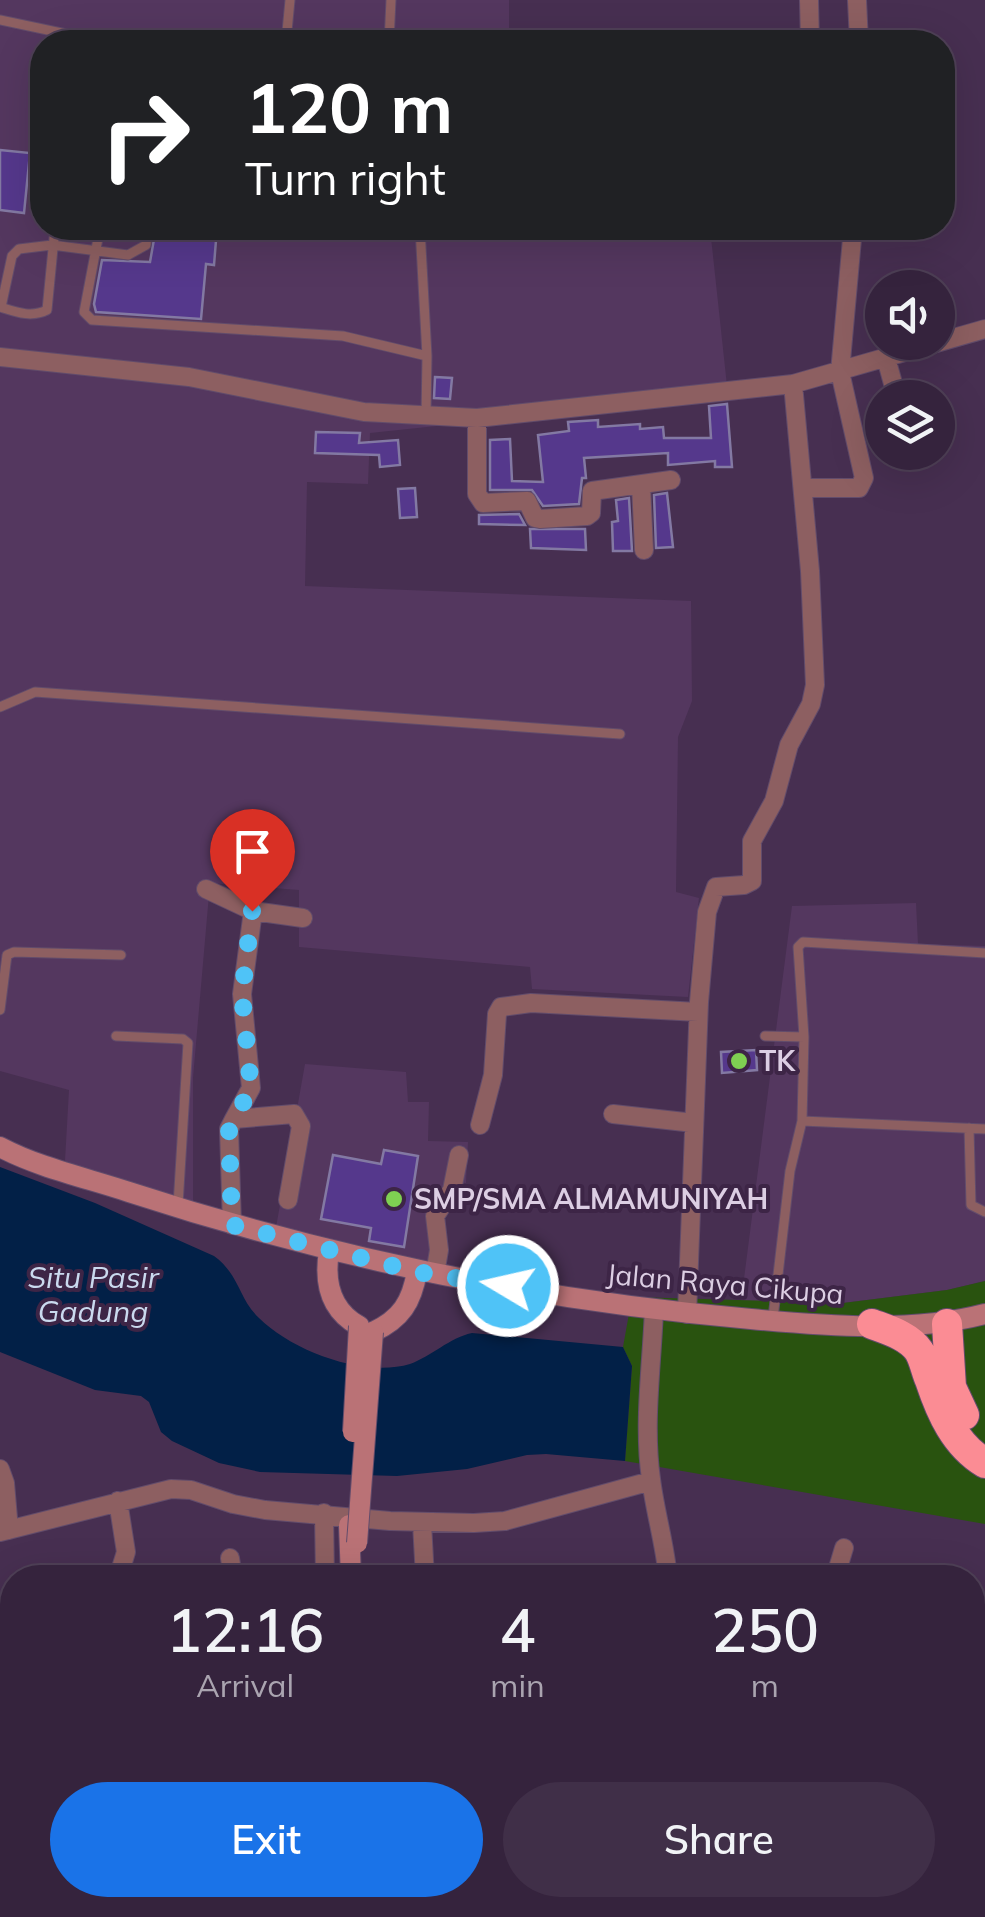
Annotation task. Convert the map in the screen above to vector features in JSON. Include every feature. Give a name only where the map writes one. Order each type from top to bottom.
[{"type":"highway","points":[[872,1324],[905,1338],[918,1350],[954,1434],[972,1456],[985,1463]]},
{"type":"highway","points":[[946,1324],[951,1387],[978,1436],[985,1439]]},
{"type":"main road","name":"Jalan Raya Cikupa","points":[[0,1147],[232,1225],[426,1273],[687,1314],[772,1321],[946,1324],[985,1314]]},
{"type":"main road","points":[[329,1251],[327,1286],[335,1305],[366,1329],[392,1324],[426,1273]]},
{"type":"main road","points":[[352,1565],[366,1329]]},
{"type":"main road","points":[[353,1533],[357,1565]]},
{"type":"street","points":[[809,0],[810,30]]},
{"type":"street","points":[[857,0],[858,30]]},
{"type":"street","points":[[803,488],[850,490],[862,484],[864,473],[840,372],[852,240]]},
{"type":"street","points":[[955,338],[985,329]]},
{"type":"street","points":[[0,357],[189,377],[364,412],[477,418],[793,384],[879,360]]},
{"type":"street","points":[[687,1314],[698,1012],[712,892],[716,887],[744,886],[752,881],[752,841],[774,801],[789,744],[814,696],[811,590],[793,384]]},
{"type":"street","points":[[477,418],[477,494],[483,503],[527,501],[534,518],[540,519],[586,516],[591,512],[592,491],[671,480]]},
{"type":"street","points":[[641,485],[644,550]]},
{"type":"street","points":[[206,889],[252,911],[302,918]]},
{"type":"street","points":[[232,1225],[229,1129],[251,1088],[242,994],[252,911]]},
{"type":"street","points":[[480,1125],[492,1082],[497,1014],[502,1007],[531,1003],[698,1012]]},
{"type":"street","points":[[234,1119],[294,1114],[298,1119],[301,1126],[288,1200]]},
{"type":"street","points":[[612,1114],[694,1122]]},
{"type":"street","points":[[426,1273],[439,1250],[435,1216],[452,1190],[460,1154]]},
{"type":"street","points":[[654,1309],[650,1480],[665,1539],[667,1565]]},
{"type":"street","points":[[0,1468],[5,1483],[5,1531],[171,1489],[191,1490],[265,1510],[422,1522],[504,1520],[650,1480]]},
{"type":"street","points":[[118,1501],[126,1552],[122,1565]]},
{"type":"street","points":[[324,1513],[325,1565]]},
{"type":"street","points":[[422,1522],[424,1565]]},
{"type":"street","points":[[839,1565],[844,1548]]},
{"type":"street","points":[[230,1558],[231,1565]]},
{"type":"lane","points":[[287,30],[290,0]]},
{"type":"lane","points":[[390,30],[391,0]]},
{"type":"lane","points":[[0,20],[47,30]]},
{"type":"lane","points":[[53,240],[52,245],[47,310],[38,314],[19,313],[0,307],[12,256],[19,249],[52,245],[128,255],[146,240]]},
{"type":"lane","points":[[97,240],[84,312],[92,320],[343,336],[427,356]]},
{"type":"lane","points":[[421,240],[426,415]]},
{"type":"lane","points":[[0,707],[35,692],[620,734]]},
{"type":"lane","points":[[772,1321],[790,1171],[802,1121],[804,1037],[798,948],[803,942],[985,954]]},
{"type":"lane","points":[[0,1010],[8,955],[14,952],[122,955]]},
{"type":"lane","points":[[116,1036],[183,1039],[188,1044],[177,1208]]},
{"type":"lane","points":[[765,1036],[804,1037]]},
{"type":"lane","points":[[802,1121],[985,1129]]},
{"type":"lane","points":[[969,1128],[971,1205],[985,1212]]},
{"type":"shaded area","points":[[0,0],[509,0],[509,30],[30,30],[30,240],[711,240],[728,395],[370,433],[368,484],[307,482],[305,586],[691,601],[692,701],[678,737],[676,892],[699,898],[688,997],[532,989],[530,967],[299,947],[299,890],[210,883],[193,1078],[193,1209],[65,1161],[69,1090],[0,1071]]},
{"type":"shaded area","points":[[916,903],[918,944],[985,946],[985,1281],[947,1290],[843,1303],[741,1302],[792,906]]},
{"type":"shaded area","points":[[305,1064],[406,1072],[408,1102],[429,1102],[428,1141],[468,1142],[466,1183],[448,1182],[439,1271],[275,1233]]},
{"type":"green space","points":[[985,1281],[985,1524],[625,1461],[632,1366],[623,1347],[632,1297],[843,1303],[947,1290]]},
{"type":"water","name":"Situ Pasir Gadung","points":[[0,1167],[95,1203],[214,1256],[229,1271],[259,1318],[290,1341],[330,1359],[372,1367],[410,1364],[472,1333],[623,1347],[632,1366],[625,1461],[546,1454],[467,1469],[397,1476],[260,1472],[219,1463],[172,1441],[161,1432],[149,1402],[141,1396],[95,1390],[0,1352]]},
{"type":"building","points":[[0,150],[30,153],[24,213],[0,210]]},
{"type":"building","points":[[154,240],[216,240],[214,265],[206,264],[201,319],[96,312],[102,260],[150,262]]},
{"type":"building","points":[[435,377],[452,378],[450,399],[434,398]]},
{"type":"building","points":[[727,404],[732,467],[715,467],[715,461],[668,465],[668,453],[584,458],[586,478],[582,478],[579,504],[543,506],[532,490],[490,490],[490,440],[510,439],[512,481],[543,482],[538,435],[569,431],[568,422],[598,420],[598,427],[640,424],[640,429],[663,427],[664,438],[711,438],[709,406]]},
{"type":"building","points":[[316,432],[360,433],[359,443],[398,440],[400,465],[380,467],[379,455],[315,453]]},
{"type":"building","points":[[415,488],[417,517],[400,518],[398,489]]},
{"type":"building","points":[[667,493],[673,547],[656,548],[654,495]]},
{"type":"building","points":[[629,498],[632,551],[613,551],[612,522],[618,521],[616,500]]},
{"type":"building","points":[[519,514],[525,525],[479,524],[479,515]]},
{"type":"building","points":[[530,529],[585,529],[586,550],[531,548]]},
{"type":"building","name":"TK","points":[[756,1050],[757,1070],[722,1073],[721,1052]]},
{"type":"building","points":[[384,1150],[418,1156],[404,1247],[369,1241],[371,1228],[321,1219],[333,1155],[381,1164]]},
{"type":"place","name":"TK","points":[[739,1061]]},
{"type":"place","name":"SMP/SMA ALMAMUNIYAH","points":[[394,1199]]},
{"type":"route","points":[[252,911],[242,994],[252,1078],[250,1094],[229,1129],[232,1225],[417,1272],[508,1286]]}]
